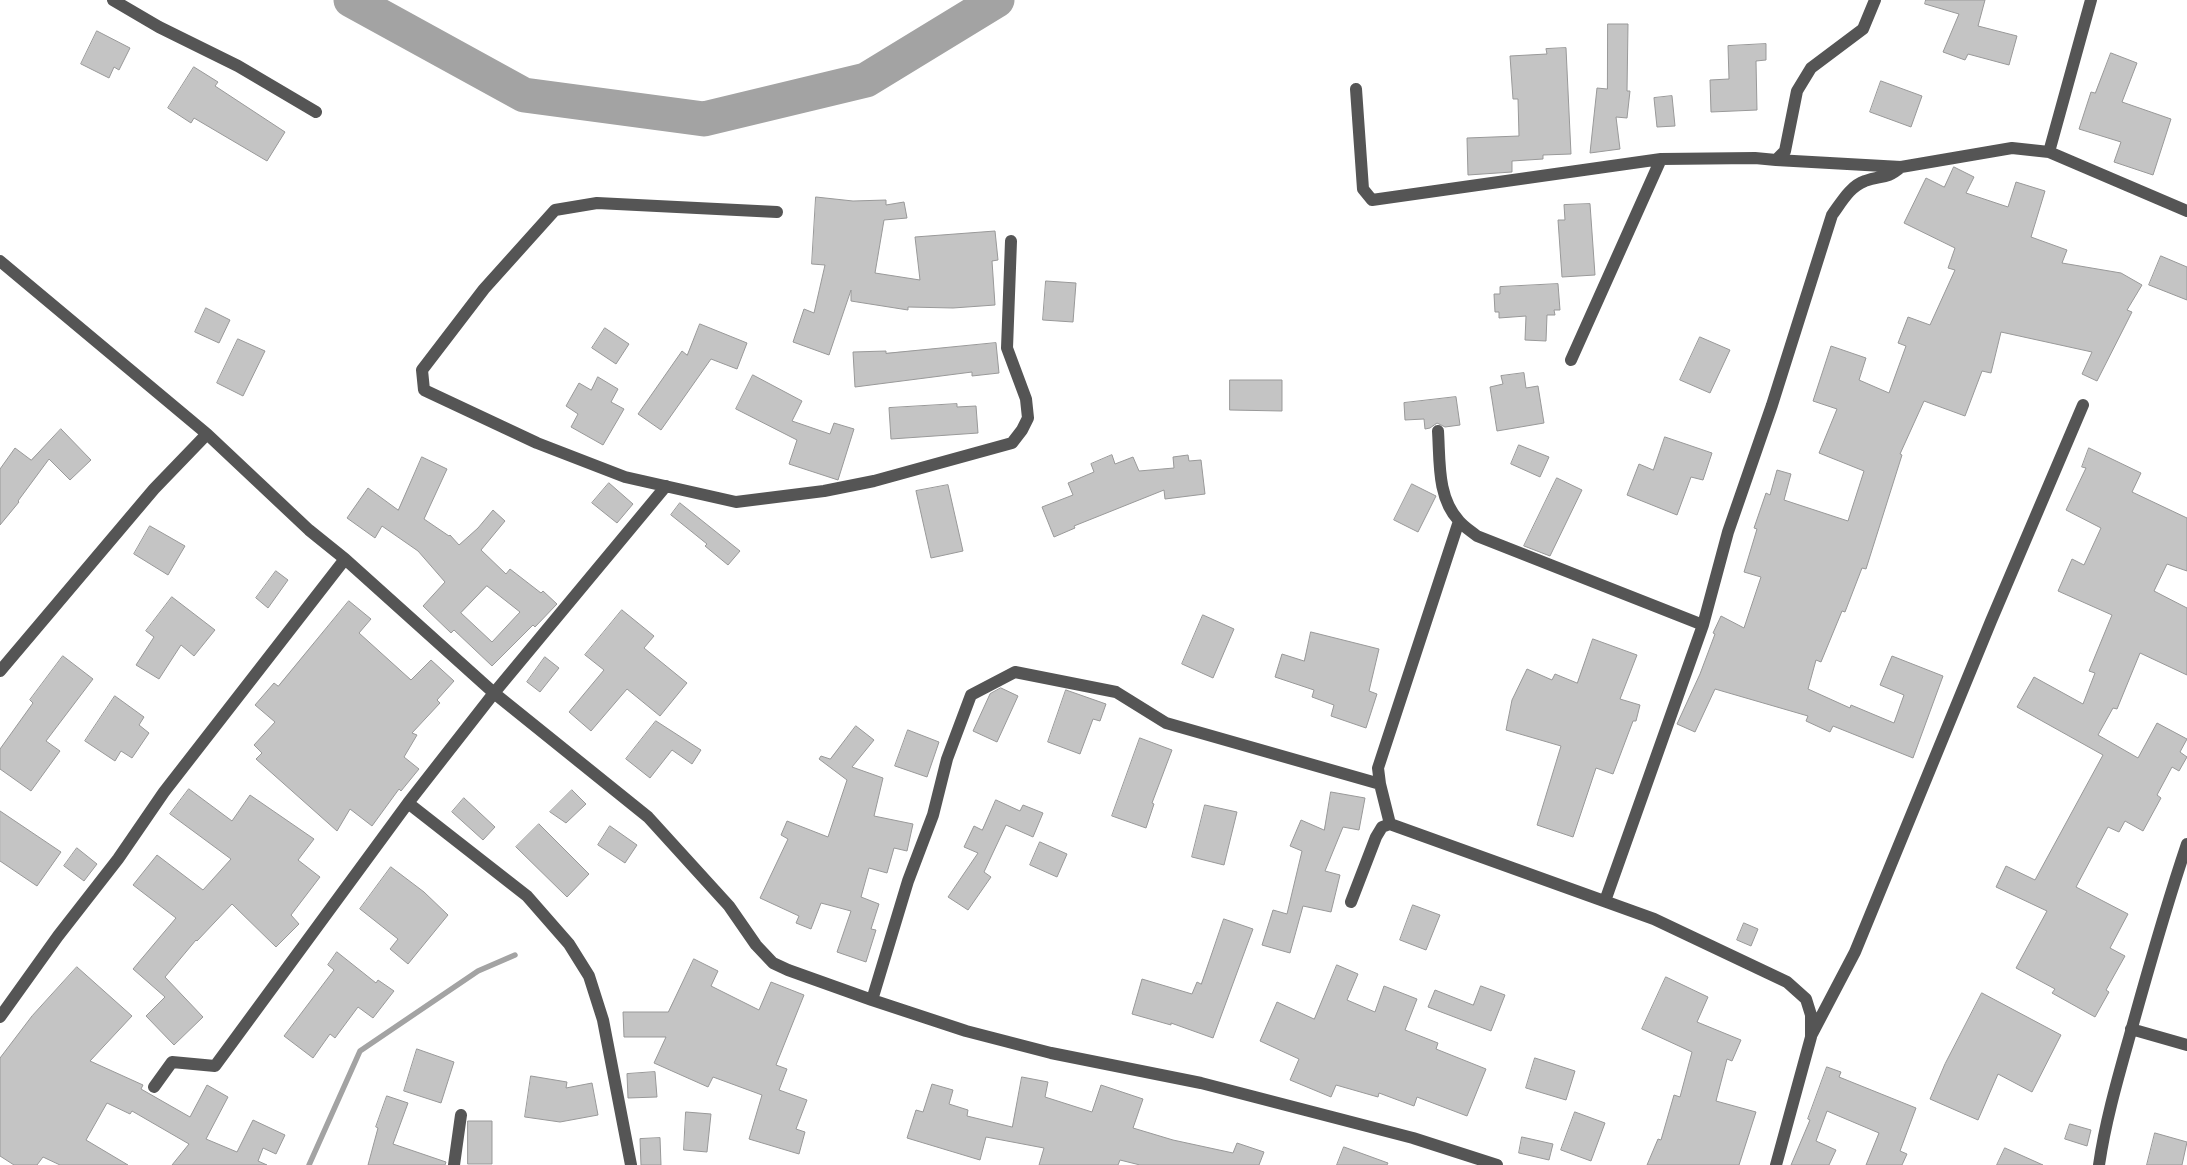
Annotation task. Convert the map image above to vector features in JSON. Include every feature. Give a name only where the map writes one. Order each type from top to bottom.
[{"type":"street","points":[[113,0],[159,27],[238,66],[316,112]]},
{"type":"street","points":[[1776,160],[1785,151],[1797,92],[1811,68],[1863,29],[1876,0]]},
{"type":"street","points":[[2049,152],[2091,0]]},
{"type":"street","points":[[1356,89],[1363,189],[1372,200],[1661,159],[1755,158],[1901,167],[2012,148],[2049,152],[2187,211]]},
{"type":"street","points":[[1572,360],[1661,159]]},
{"type":"street","points":[[1605,901],[1703,625],[1728,532],[1772,405],[1832,215],[1848,193],[1864,181],[1890,176],[1901,167]]},
{"type":"street","points":[[777,212],[597,203],[555,210],[484,289],[422,370],[424,390],[538,443],[624,477],[736,502],[824,491],[874,481],[1012,443],[1022,430],[1028,418],[1026,399],[1007,348],[1011,241]]},
{"type":"street","points":[[0,261],[207,434],[309,530],[346,559],[494,693],[648,817],[729,906],[756,944],[773,962],[788,970],[966,1031],[1051,1053],[1201,1083],[1413,1138],[1497,1165]]},
{"type":"street","points":[[1776,1165],[1811,1036],[1855,952],[1991,621],[2083,405]]},
{"type":"street","points":[[1438,431],[1441,484],[1448,505],[1459,521],[1476,536],[1703,625]]},
{"type":"street","points":[[0,671],[154,489],[207,434]]},
{"type":"street","points":[[154,1087],[172,1062],[215,1066],[408,803],[494,693],[666,486]]},
{"type":"street","points":[[1390,824],[1378,768],[1459,521]]},
{"type":"street","points":[[0,1017],[58,936],[118,860],[164,792],[346,559]]},
{"type":"street","points":[[872,1000],[908,881],[933,815],[947,759],[971,695],[1015,672],[1116,692],[1166,723],[1380,784]]},
{"type":"street","points":[[408,803],[527,896],[569,944],[589,976],[603,1020],[630,1165]]},
{"type":"street","points":[[1351,902],[1376,837],[1382,827],[1390,824],[1654,919],[1787,982],[1806,999],[1811,1015],[1811,1036]]},
{"type":"street","points":[[2100,1165],[2105,1127],[2131,1029],[2164,911],[2187,844]]},
{"type":"street","points":[[2131,1029],[2187,1045]]},
{"type":"street","points":[[454,1165],[460,1115]]},
{"type":"building","points":[[1926,0],[1985,0],[1978,26],[2017,36],[2009,65],[1968,54],[1965,60],[1943,52],[1959,14],[1925,4]]},
{"type":"building","points":[[1608,24],[1628,24],[1627,91],[1630,91],[1627,118],[1616,117],[1620,149],[1590,153],[1597,88],[1607,89]]},
{"type":"building","points":[[97,31],[130,48],[119,70],[114,67],[109,78],[81,64]]},
{"type":"building","points":[[1766,44],[1766,60],[1756,61],[1757,110],[1711,112],[1710,80],[1729,79],[1728,46]]},
{"type":"building","points":[[1566,48],[1571,154],[1543,155],[1543,159],[1512,161],[1512,172],[1468,175],[1467,138],[1519,136],[1518,99],[1513,99],[1510,56],[1547,54],[1546,49]]},
{"type":"building","points":[[2111,53],[2137,63],[2122,102],[2171,119],[2153,175],[2114,162],[2121,142],[2079,129],[2091,92],[2095,93]]},
{"type":"building","points":[[194,67],[218,82],[215,86],[285,132],[267,161],[194,118],[191,123],[168,108]]},
{"type":"building","points":[[1881,81],[1922,96],[1911,127],[1870,112]]},
{"type":"building","points":[[1672,96],[1675,126],[1657,127],[1654,98]]},
{"type":"building","points":[[1954,167],[1974,177],[1966,193],[2008,207],[2016,182],[2045,191],[2031,237],[2067,250],[2062,263],[2121,273],[2142,285],[2127,310],[2132,312],[2097,381],[2082,374],[2092,352],[2001,332],[1991,373],[1982,371],[1965,416],[1924,401],[1900,454],[1902,455],[1866,569],[1862,568],[1845,612],[1842,611],[1821,662],[1816,660],[1808,689],[1850,708],[1851,705],[1894,723],[1904,695],[1880,685],[1892,656],[1943,676],[1913,758],[1833,726],[1830,732],[1806,721],[1808,716],[1715,689],[1695,732],[1677,724],[1700,674],[1715,634],[1713,633],[1721,616],[1744,628],[1761,577],[1744,572],[1757,529],[1754,528],[1766,493],[1770,495],[1777,470],[1791,474],[1784,500],[1848,521],[1864,471],[1819,453],[1837,409],[1813,401],[1831,346],[1866,358],[1859,380],[1889,393],[1906,346],[1898,343],[1908,317],[1930,325],[1955,270],[1948,268],[1955,248],[1904,223],[1926,178],[1944,187]]},
{"type":"building","points":[[816,197],[853,201],[886,200],[886,205],[904,202],[907,218],[884,220],[875,273],[920,280],[915,237],[995,231],[998,260],[992,261],[995,305],[953,308],[908,307],[908,310],[851,301],[851,290],[829,355],[793,342],[804,309],[814,313],[825,265],[812,264]]},
{"type":"building","points":[[1590,204],[1595,275],[1562,277],[1558,220],[1565,220],[1564,205]]},
{"type":"building","points":[[2161,256],[2187,267],[2187,300],[2149,285]]},
{"type":"building","points":[[1046,281],[1076,283],[1073,322],[1043,320]]},
{"type":"building","points":[[1558,284],[1560,310],[1554,310],[1555,315],[1547,315],[1546,341],[1525,340],[1526,316],[1499,318],[1499,312],[1495,312],[1494,294],[1500,294],[1500,287]]},
{"type":"building","points":[[206,308],[230,320],[219,343],[195,332]]},
{"type":"building","points":[[700,324],[747,343],[737,369],[711,359],[661,430],[638,414],[682,351],[687,355]]},
{"type":"building","points":[[605,328],[629,344],[616,364],[592,348]]},
{"type":"building","points":[[1700,337],[1730,350],[1710,393],[1680,380]]},
{"type":"building","points":[[238,339],[265,351],[243,396],[217,383]]},
{"type":"building","points":[[996,343],[999,373],[972,376],[972,372],[855,387],[853,352],[886,351],[886,353]]},
{"type":"building","points":[[1524,373],[1526,388],[1538,386],[1544,423],[1497,431],[1490,387],[1503,384],[1501,376]]},
{"type":"building","points":[[753,375],[802,401],[792,421],[830,434],[834,423],[854,429],[838,480],[789,464],[797,440],[736,409]]},
{"type":"building","points":[[598,377],[618,389],[611,402],[624,409],[603,445],[571,427],[578,414],[566,406],[579,383],[591,390]]},
{"type":"building","points":[[1230,380],[1282,380],[1282,411],[1230,410]]},
{"type":"building","points":[[1456,397],[1460,425],[1445,427],[1437,423],[1425,429],[1424,419],[1405,420],[1404,403]]},
{"type":"building","points":[[957,404],[957,407],[976,406],[978,433],[891,439],[889,408]]},
{"type":"building","points":[[61,429],[91,460],[70,480],[49,459],[19,502],[0,525],[0,469],[15,448],[31,460]]},
{"type":"building","points":[[1665,437],[1712,453],[1703,480],[1691,477],[1677,515],[1627,495],[1639,464],[1653,470]]},
{"type":"building","points":[[1519,445],[1549,457],[1540,477],[1511,464]]},
{"type":"building","points":[[2089,448],[2141,473],[2132,492],[2187,518],[2187,571],[2167,564],[2154,591],[2187,608],[2187,675],[2140,653],[2117,709],[2113,708],[2098,735],[2138,758],[2157,723],[2187,739],[2180,752],[2187,757],[2179,771],[2172,767],[2157,795],[2161,798],[2143,831],[2125,821],[2119,832],[2108,827],[2076,887],[2128,914],[2110,948],[2125,956],[2106,990],[2109,992],[2095,1017],[2052,993],[2055,989],[2016,968],[2047,911],[1996,887],[2006,866],[2035,880],[2103,755],[2017,707],[2034,677],[2083,704],[2095,673],[2089,671],[2112,615],[2058,591],[2072,559],[2084,565],[2101,528],[2066,510],[2086,468],[2082,467]]},
{"type":"building","points":[[1112,455],[1115,464],[1133,457],[1139,471],[1174,468],[1173,457],[1188,455],[1189,461],[1201,460],[1205,494],[1165,499],[1164,490],[1074,526],[1075,528],[1054,537],[1042,507],[1073,495],[1068,483],[1094,472],[1091,464]]},
{"type":"building","points":[[422,457],[447,469],[424,519],[450,535],[459,545],[478,528],[493,510],[505,521],[481,550],[506,574],[510,569],[541,593],[543,591],[557,604],[492,666],[454,630],[451,633],[423,606],[445,582],[418,551],[382,526],[375,538],[347,518],[368,488],[398,510]],"holes":[[[487,586],[520,612],[492,642],[461,613]]]},
{"type":"building","points":[[1557,478],[1582,490],[1550,556],[1524,546]]},
{"type":"building","points":[[609,483],[633,504],[617,523],[592,503]]},
{"type":"building","points":[[1412,484],[1436,496],[1418,532],[1394,520]]},
{"type":"building","points":[[948,485],[963,551],[931,558],[916,491]]},
{"type":"building","points":[[680,503],[740,551],[728,565],[705,546],[707,544],[671,515]]},
{"type":"building","points":[[150,526],[185,546],[168,575],[134,554]]},
{"type":"building","points":[[276,571],[288,580],[268,608],[256,598]]},
{"type":"building","points":[[172,597],[215,630],[194,656],[181,645],[159,679],[136,665],[154,637],[146,631]]},
{"type":"building","points":[[349,601],[371,619],[359,633],[411,680],[431,660],[454,681],[437,700],[440,703],[412,733],[417,735],[404,757],[419,769],[401,791],[399,789],[372,826],[350,809],[337,831],[256,759],[262,753],[254,745],[275,722],[255,705],[274,683],[278,686]]},
{"type":"building","points":[[622,610],[654,636],[644,648],[687,683],[660,716],[627,689],[591,731],[569,712],[604,670],[585,655]]},
{"type":"building","points":[[1203,615],[1234,629],[1213,678],[1182,664]]},
{"type":"building","points":[[1311,632],[1379,649],[1369,691],[1377,694],[1366,728],[1331,716],[1334,705],[1312,697],[1314,690],[1275,677],[1282,654],[1304,661]]},
{"type":"building","points":[[1593,639],[1637,655],[1620,699],[1640,705],[1636,721],[1633,721],[1613,774],[1596,768],[1573,837],[1537,825],[1561,746],[1506,730],[1512,700],[1527,669],[1552,680],[1555,674],[1577,683]]},
{"type":"building","points":[[63,656],[93,679],[46,741],[60,751],[31,791],[0,769],[0,749],[33,703],[30,700]]},
{"type":"building","points":[[545,657],[559,668],[540,692],[527,682]]},
{"type":"building","points":[[1001,688],[1018,696],[997,742],[973,731],[990,694]]},
{"type":"building","points":[[1066,690],[1106,704],[1100,721],[1093,719],[1080,754],[1048,742]]},
{"type":"building","points":[[115,696],[144,717],[139,725],[149,733],[132,758],[121,751],[115,761],[85,741]]},
{"type":"building","points":[[656,721],[701,750],[692,764],[672,750],[650,778],[626,759]]},
{"type":"building","points":[[856,726],[874,740],[852,767],[883,778],[874,816],[913,824],[907,851],[894,848],[887,873],[869,868],[861,897],[879,904],[871,929],[876,930],[866,962],[837,952],[851,911],[821,903],[811,929],[796,923],[799,916],[760,898],[788,839],[781,835],[787,821],[828,837],[847,780],[819,759],[821,756],[830,759]]},
{"type":"building","points":[[908,730],[939,742],[927,777],[895,766]]},
{"type":"building","points":[[1140,738],[1172,750],[1152,803],[1154,804],[1146,828],[1112,816]]},
{"type":"building","points":[[189,789],[232,821],[250,795],[314,839],[298,860],[320,877],[291,915],[299,924],[276,947],[232,904],[196,940],[165,977],[203,1017],[174,1045],[146,1016],[165,997],[133,969],[176,918],[133,885],[157,855],[203,890],[231,859],[170,814]]},
{"type":"building","points":[[572,790],[586,804],[566,823],[550,812]]},
{"type":"building","points":[[1331,792],[1365,798],[1359,830],[1343,827],[1325,871],[1340,875],[1331,912],[1303,906],[1290,953],[1262,945],[1273,910],[1287,914],[1302,851],[1290,846],[1301,820],[1324,830]]},
{"type":"building","points":[[464,798],[495,827],[483,840],[452,812]]},
{"type":"building","points":[[996,800],[1020,811],[1023,805],[1043,813],[1033,837],[1006,825],[984,872],[991,877],[968,910],[948,897],[978,853],[964,847],[974,826],[982,830]]},
{"type":"building","points":[[1205,805],[1237,812],[1224,865],[1192,857]]},
{"type":"building","points":[[0,811],[61,852],[37,886],[0,861]]},
{"type":"building","points":[[539,824],[589,874],[567,897],[516,847]]},
{"type":"building","points":[[610,826],[637,845],[625,863],[598,845]]},
{"type":"building","points":[[1040,842],[1067,854],[1057,877],[1030,865]]},
{"type":"building","points":[[77,848],[97,864],[84,881],[64,866]]},
{"type":"building","points":[[391,867],[424,892],[448,915],[408,964],[390,949],[398,939],[360,909]]},
{"type":"building","points":[[1413,905],[1440,915],[1426,950],[1400,940]]},
{"type":"building","points":[[1224,919],[1253,929],[1213,1038],[1171,1023],[1171,1025],[1132,1014],[1142,979],[1192,994],[1197,982],[1201,984]]},
{"type":"building","points":[[1744,923],[1758,929],[1751,946],[1737,940]]},
{"type":"building","points":[[337,952],[376,983],[378,980],[394,991],[373,1018],[358,1007],[335,1038],[330,1034],[313,1058],[284,1036],[334,970],[328,965]]},
{"type":"building","points":[[694,959],[718,971],[711,986],[759,1010],[771,982],[804,995],[776,1065],[787,1069],[779,1090],[807,1100],[796,1129],[805,1132],[799,1154],[749,1139],[762,1095],[713,1077],[708,1087],[654,1063],[666,1037],[624,1037],[623,1012],[668,1012]]},
{"type":"building","points":[[1337,965],[1358,974],[1347,1000],[1375,1012],[1384,986],[1417,999],[1405,1030],[1438,1043],[1436,1049],[1486,1069],[1467,1116],[1417,1097],[1414,1106],[1379,1093],[1378,1097],[1336,1085],[1331,1097],[1290,1080],[1299,1059],[1260,1041],[1277,1002],[1314,1019]]},
{"type":"building","points":[[77,967],[132,1016],[90,1061],[143,1085],[141,1089],[190,1117],[207,1085],[228,1097],[206,1139],[237,1152],[253,1120],[285,1135],[276,1154],[263,1148],[258,1161],[267,1165],[172,1165],[189,1144],[132,1111],[130,1114],[107,1103],[86,1140],[128,1165],[60,1165],[43,1157],[37,1165],[14,1165],[0,1156],[0,1058],[32,1016]]},
{"type":"building","points":[[1666,977],[1708,997],[1697,1022],[1741,1040],[1732,1061],[1727,1059],[1716,1101],[1756,1112],[1739,1165],[1647,1165],[1658,1139],[1661,1140],[1674,1095],[1680,1097],[1692,1052],[1642,1029]]},
{"type":"building","points":[[1481,986],[1505,995],[1491,1031],[1428,1007],[1435,990],[1473,1005]]},
{"type":"building","points":[[1982,993],[2061,1035],[2032,1092],[1998,1074],[1978,1120],[1930,1099],[1945,1064]]},
{"type":"building","points":[[417,1049],[454,1062],[441,1103],[404,1091]]},
{"type":"building","points":[[1535,1058],[1575,1071],[1566,1100],[1526,1088]]},
{"type":"building","points":[[1827,1067],[1841,1072],[1839,1077],[1916,1108],[1900,1151],[1907,1154],[1902,1165],[1866,1165],[1879,1133],[1827,1111],[1816,1141],[1836,1150],[1829,1165],[1791,1165],[1810,1120],[1808,1119]]},
{"type":"building","points":[[655,1072],[657,1097],[628,1098],[627,1074]]},
{"type":"building","points":[[531,1076],[567,1082],[566,1088],[592,1083],[598,1115],[560,1122],[525,1117]]},
{"type":"building","points":[[1022,1077],[1048,1082],[1045,1097],[1092,1112],[1101,1085],[1143,1099],[1133,1128],[1173,1140],[1233,1153],[1237,1143],[1264,1152],[1259,1165],[1140,1165],[1120,1160],[1118,1165],[1039,1165],[1044,1148],[986,1137],[980,1160],[907,1138],[916,1110],[923,1112],[932,1084],[953,1090],[949,1104],[968,1110],[967,1116],[1012,1127]]},
{"type":"building","points":[[387,1096],[408,1103],[393,1144],[446,1162],[445,1165],[368,1165],[378,1128],[376,1127]]},
{"type":"building","points":[[686,1112],[711,1114],[707,1152],[684,1150]]},
{"type":"building","points":[[1575,1112],[1605,1123],[1591,1161],[1561,1150]]},
{"type":"building","points":[[468,1121],[492,1121],[492,1164],[468,1164]]},
{"type":"building","points":[[2070,1124],[2091,1130],[2087,1146],[2065,1139]]},
{"type":"building","points":[[2155,1133],[2187,1142],[2182,1165],[2147,1165]]},
{"type":"building","points":[[1522,1137],[1553,1144],[1549,1160],[1519,1153]]},
{"type":"building","points":[[660,1138],[661,1165],[641,1165],[640,1139]]},
{"type":"building","points":[[1344,1147],[1388,1163],[1387,1165],[1337,1165]]},
{"type":"building","points":[[2005,1148],[2043,1165],[1997,1165]]},
{"type":"waterway","points":[[351,0],[524,95],[704,119],[866,80],[997,0]]},
{"type":"waterway","points":[[309,1165],[360,1051],[478,971],[515,955]]}]
